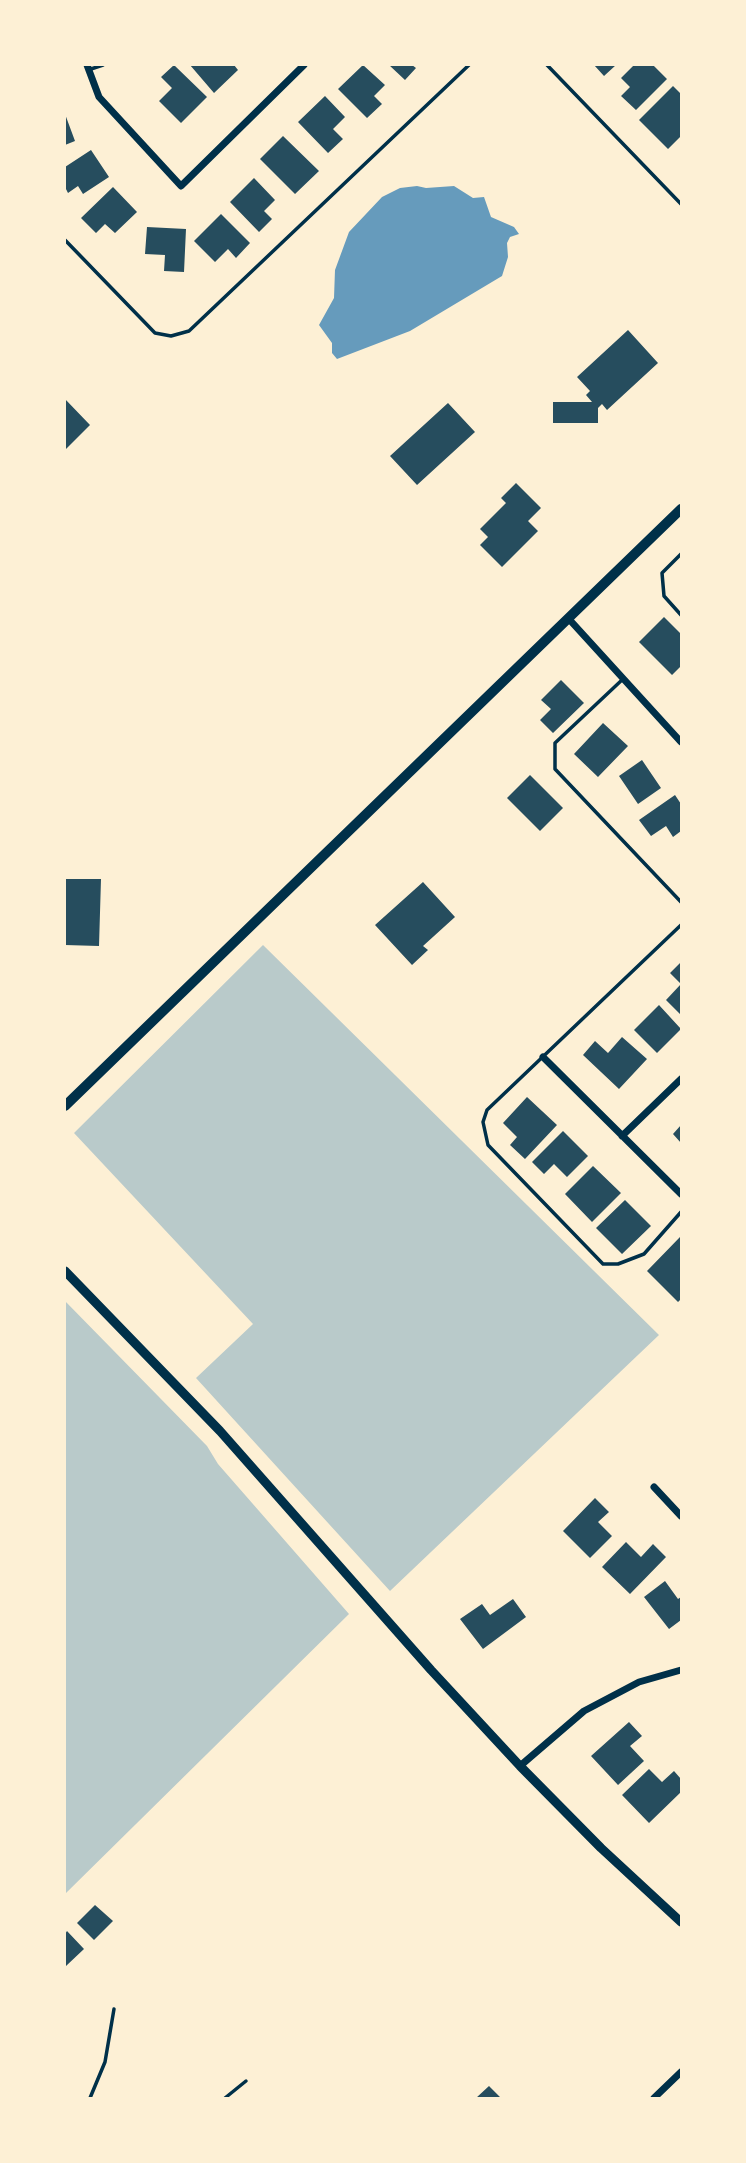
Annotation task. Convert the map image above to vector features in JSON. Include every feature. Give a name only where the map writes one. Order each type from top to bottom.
[{"type":"main road","points":[[65,1106],[681,509]]},
{"type":"street","points":[[88,67],[99,97],[181,186],[304,65]]},
{"type":"street","points":[[568,618],[681,742]]},
{"type":"street","points":[[674,735],[681,729]]},
{"type":"street","points":[[543,1057],[681,1194]]},
{"type":"street","points":[[622,1136],[681,1079]]},
{"type":"street","points":[[65,1271],[220,1431],[431,1671],[520,1766],[601,1848],[681,1922]]},
{"type":"street","points":[[653,1488],[681,1516]]},
{"type":"street","points":[[520,1766],[584,1711],[639,1682],[681,1670]]},
{"type":"street","points":[[654,2098],[681,2072]]},
{"type":"lane","points":[[88,67],[103,65]]},
{"type":"lane","points":[[65,240],[155,332],[171,336],[188,331],[469,65]]},
{"type":"lane","points":[[547,65],[681,204]]},
{"type":"lane","points":[[681,554],[662,573],[664,596],[681,615]]},
{"type":"lane","points":[[623,680],[555,743],[555,769],[681,902]]},
{"type":"lane","points":[[681,925],[487,1110],[483,1122],[488,1145],[603,1264],[618,1265],[644,1254],[681,1212]]},
{"type":"lane","points":[[90,2098],[105,2062],[114,2009]]},
{"type":"lane","points":[[225,2098],[246,2081]]},
{"type":"shaded area","points":[[263,945],[659,1335],[390,1591],[196,1378],[253,1324],[74,1133]]},
{"type":"shaded area","points":[[65,1301],[207,1446],[218,1464],[349,1614],[65,1894]]},
{"type":"water","points":[[454,186],[473,198],[484,197],[491,217],[514,227],[519,234],[510,237],[507,243],[508,257],[502,276],[410,331],[337,359],[332,353],[332,343],[319,325],[334,298],[335,270],[349,232],[382,197],[400,188]]},
{"type":"building","points":[[174,65],[207,97],[181,123],[159,101],[172,88],[161,77]]},
{"type":"building","points":[[190,65],[234,65],[238,70],[214,93]]},
{"type":"building","points":[[363,65],[385,85],[374,96],[382,104],[367,118],[338,89]]},
{"type":"building","points":[[389,65],[412,65],[416,68],[405,80]]},
{"type":"building","points":[[594,65],[616,65],[604,76]]},
{"type":"building","points":[[634,65],[653,65],[667,79],[636,110],[621,96],[630,87],[621,78]]},
{"type":"building","points":[[673,86],[681,94],[681,136],[668,149],[639,120]]},
{"type":"building","points":[[325,96],[345,117],[333,129],[343,139],[328,153],[298,122]]},
{"type":"building","points":[[65,114],[75,141],[65,145]]},
{"type":"building","points":[[283,136],[319,171],[295,194],[260,159]]},
{"type":"building","points":[[91,150],[109,177],[83,194],[78,186],[68,193],[65,187],[65,167]]},
{"type":"building","points":[[254,178],[275,200],[264,211],[272,219],[259,232],[230,202]]},
{"type":"building","points":[[113,187],[137,212],[115,233],[105,224],[96,233],[81,218]]},
{"type":"building","points":[[221,214],[250,243],[236,258],[228,249],[215,262],[194,241]]},
{"type":"building","points":[[147,227],[186,229],[184,272],[164,271],[165,255],[145,254]]},
{"type":"building","points":[[628,330],[658,363],[607,410],[602,404],[598,408],[598,423],[553,423],[553,402],[592,402],[586,395],[590,391],[577,377]]},
{"type":"building","points":[[65,399],[90,425],[65,450]]},
{"type":"building","points":[[448,403],[475,432],[417,485],[390,456]]},
{"type":"building","points":[[516,483],[541,508],[528,521],[538,531],[502,567],[480,545],[488,537],[480,529],[506,503],[501,498]]},
{"type":"building","points":[[664,617],[681,634],[681,666],[672,675],[639,642]]},
{"type":"building","points":[[561,680],[584,703],[553,733],[540,720],[551,709],[541,700]]},
{"type":"building","points":[[603,723],[628,746],[598,777],[574,754]]},
{"type":"building","points":[[642,760],[661,788],[638,804],[619,776]]},
{"type":"building","points":[[530,775],[563,808],[540,831],[507,798]]},
{"type":"building","points":[[675,795],[681,804],[681,831],[673,837],[666,826],[651,836],[639,820]]},
{"type":"building","points":[[65,879],[101,879],[99,946],[65,945]]},
{"type":"building","points":[[423,882],[455,917],[423,946],[428,950],[412,965],[375,925]]},
{"type":"building","points":[[681,962],[681,984],[670,973]]},
{"type":"building","points":[[681,984],[681,1015],[666,1000]]},
{"type":"building","points":[[659,1005],[681,1029],[657,1053],[634,1030]]},
{"type":"building","points":[[622,1037],[647,1059],[619,1089],[583,1055],[595,1041],[608,1053]]},
{"type":"building","points":[[527,1097],[557,1125],[525,1159],[510,1145],[517,1137],[503,1123]]},
{"type":"building","points":[[681,1125],[681,1143],[673,1134]]},
{"type":"building","points":[[563,1131],[588,1156],[567,1177],[554,1164],[544,1174],[532,1162]]},
{"type":"building","points":[[593,1166],[621,1193],[592,1222],[565,1194]]},
{"type":"building","points":[[625,1200],[651,1226],[622,1254],[596,1228]]},
{"type":"building","points":[[680,1237],[681,1299],[678,1302],[647,1271]]},
{"type":"building","points":[[595,1498],[609,1512],[598,1522],[612,1536],[590,1558],[563,1531]]},
{"type":"building","points":[[626,1542],[641,1557],[653,1544],[666,1557],[630,1594],[602,1567]]},
{"type":"building","points":[[665,1581],[678,1599],[681,1597],[681,1620],[669,1629],[644,1597]]},
{"type":"building","points":[[513,1599],[526,1617],[483,1649],[460,1619],[482,1604],[490,1615]]},
{"type":"building","points":[[629,1722],[642,1736],[630,1746],[644,1761],[618,1785],[591,1756]]},
{"type":"building","points":[[649,1769],[662,1782],[674,1771],[681,1779],[681,1792],[649,1823],[622,1795]]},
{"type":"building","points":[[95,1905],[113,1921],[94,1940],[77,1923]]},
{"type":"building","points":[[67,1931],[84,1949],[66,1966],[65,1934]]},
{"type":"building","points":[[489,2086],[501,2098],[476,2098]]}]
